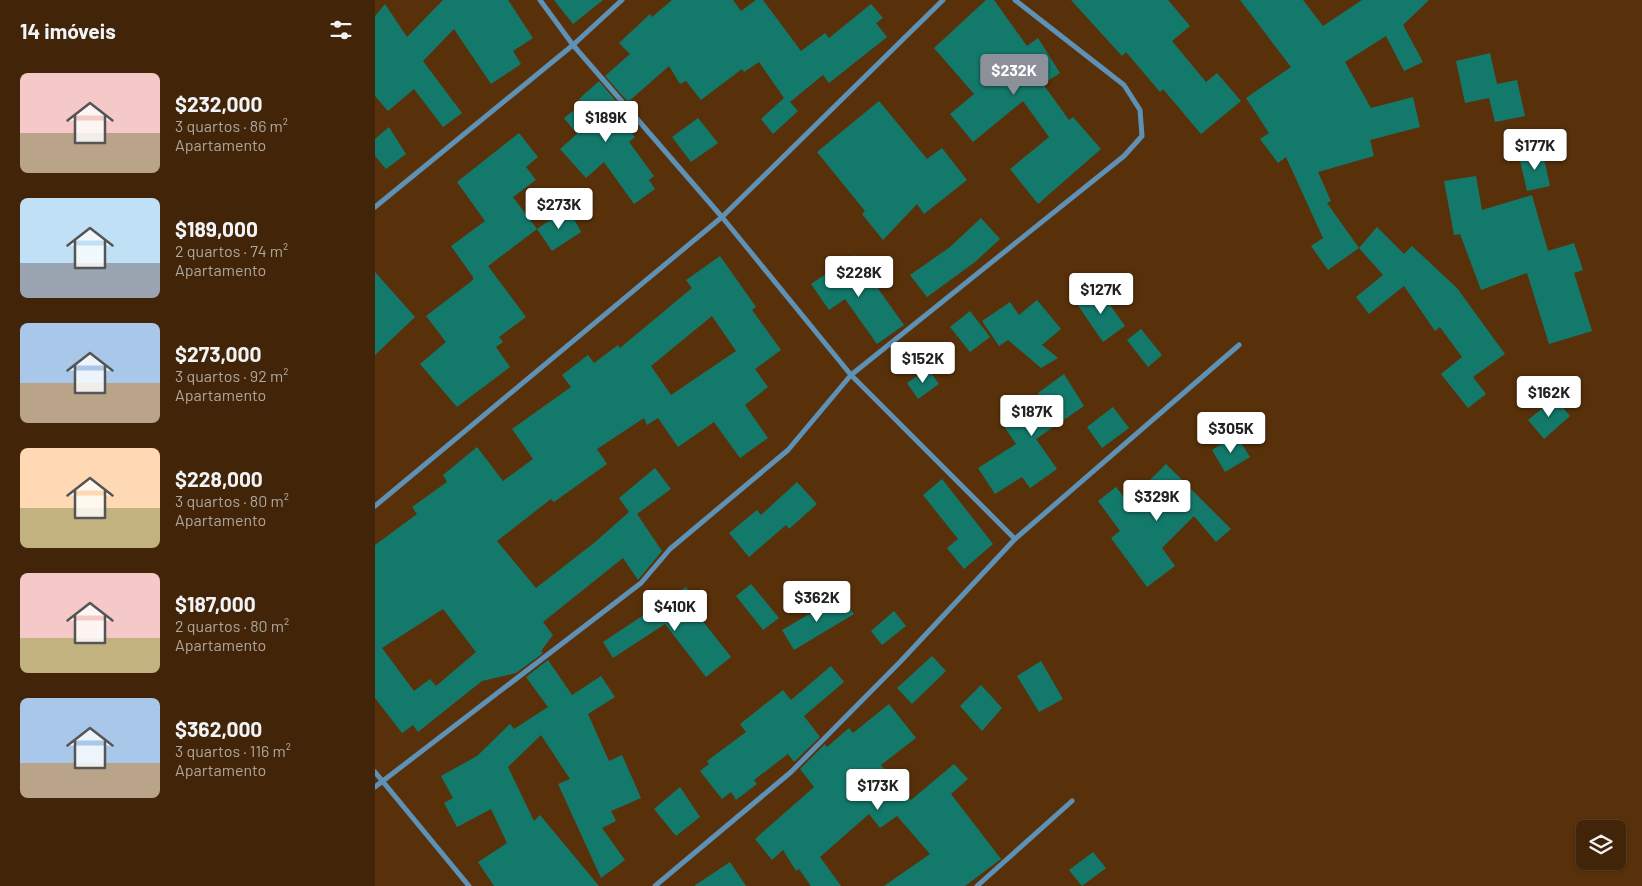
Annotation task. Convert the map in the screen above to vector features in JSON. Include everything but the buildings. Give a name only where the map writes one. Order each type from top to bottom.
[{"type":"street","points":[[540,0],[573,45],[722,217],[851,375],[1015,539]]},
{"type":"street","points":[[375,207],[573,45],[622,0]]},
{"type":"street","points":[[375,506],[722,217],[943,0]]},
{"type":"street","points":[[375,787],[641,583],[670,549],[788,450],[851,375],[1124,156],[1142,136],[1140,110],[1124,85],[1015,0]]},
{"type":"street","points":[[655,886],[791,772],[900,662],[1015,539],[1239,345]]},
{"type":"street","points":[[375,772],[469,886]]},
{"type":"street","points":[[977,886],[1072,801]]}]
